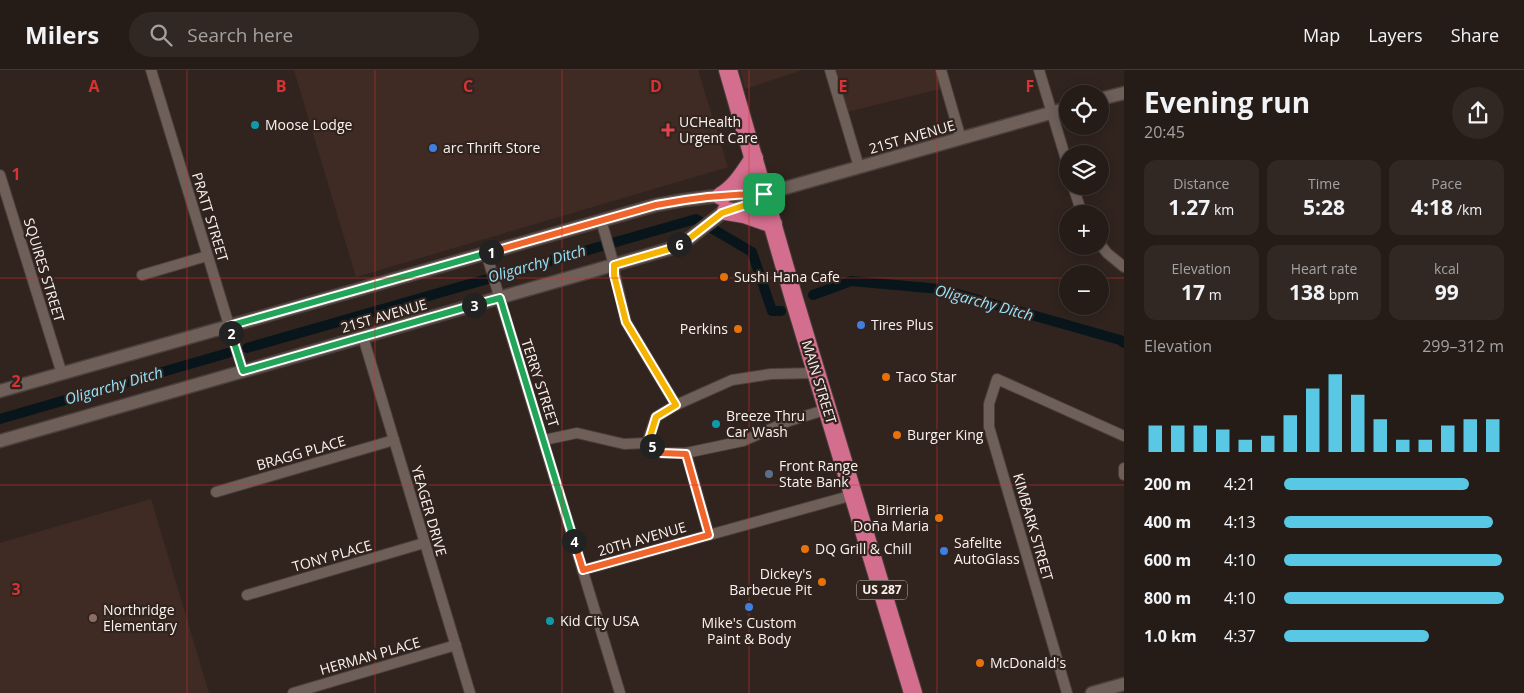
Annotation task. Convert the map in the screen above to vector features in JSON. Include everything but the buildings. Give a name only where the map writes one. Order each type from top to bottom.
[{"type":"highway","name":"MAIN STREET","points":[[728,70],[772,224],[913,693]]},
{"type":"highway","points":[[754,158],[729,191],[720,209],[744,214],[772,224]]},
{"type":"street","name":"PRATT STREET","points":[[151,70],[243,371]]},
{"type":"street","points":[[830,70],[859,168]]},
{"type":"street","points":[[942,70],[961,138]]},
{"type":"street","points":[[1040,70],[1062,145]]},
{"type":"street","points":[[1109,97],[1124,93]]},
{"type":"street","name":"21ST AVENUE","points":[[0,441],[669,249],[700,231],[720,209],[764,194],[1059,111]]},
{"type":"street","name":"SQUIRES STREET","points":[[0,175],[62,374]]},
{"type":"street","name":"21ST AVENUE","points":[[0,391],[656,205],[681,200],[720,209]]},
{"type":"street","points":[[601,220],[614,265],[614,275],[626,322],[676,405]]},
{"type":"street","name":"TERRY STREET","points":[[486,253],[620,693]]},
{"type":"street","points":[[1109,255],[1124,267]]},
{"type":"street","points":[[142,275],[208,256]]},
{"type":"street","name":"YEAGER DRIVE","points":[[363,337],[470,693]]},
{"type":"street","points":[[648,443],[656,417],[676,405],[732,380],[771,374],[817,373]]},
{"type":"street","name":"KIMBARK STREET","points":[[1067,693],[989,427],[989,404],[997,379],[1124,436]]},
{"type":"street","points":[[544,440],[577,433],[624,444],[648,443],[662,453],[686,454],[743,441],[789,421],[828,409]]},
{"type":"street","name":"BRAGG PLACE","points":[[216,492],[394,440]]},
{"type":"street","points":[[686,454],[709,535]]},
{"type":"street","points":[[1124,468],[1124,475]]},
{"type":"street","name":"20TH AVENUE","points":[[583,570],[853,495]]},
{"type":"street","name":"TONY PLACE","points":[[247,595],[424,543]]},
{"type":"street","name":"HERMAN PLACE","points":[[293,693],[456,645]]},
{"type":"street","points":[[1092,693],[1124,684]]},
{"type":"shaded area","points":[[294,70],[698,70],[728,167],[356,277]]},
{"type":"shaded area","points":[[740,70],[802,70],[745,89]]},
{"type":"shaded area","points":[[836,70],[938,70],[944,88],[847,112]]},
{"type":"shaded area","name":"Northridge Elementary","points":[[151,499],[209,693],[0,693],[0,543]]},
{"type":"waterway","name":"Oligarchy Ditch","points":[[247,348],[696,219],[752,252],[772,311],[781,311]]},
{"type":"waterway","name":"Oligarchy Ditch","points":[[813,295],[851,281],[940,289],[1120,340],[1124,343]]},
{"type":"waterway","name":"Oligarchy Ditch","points":[[0,419],[228,353]]},
{"type":"place","name":"Moose Lodge","points":[[255,125]]},
{"type":"place","name":"UCHealth Urgent Care","points":[[668,130]]},
{"type":"place","name":"arc Thrift Store","points":[[433,148]]},
{"type":"place","name":"Sushi Hana Cafe","points":[[724,277]]},
{"type":"place","name":"Tires Plus","points":[[861,325]]},
{"type":"place","name":"Perkins","points":[[738,329]]},
{"type":"place","name":"Taco Star","points":[[886,377]]},
{"type":"place","name":"Breeze Thru Car Wash","points":[[716,424]]},
{"type":"place","name":"Burger King","points":[[897,435]]},
{"type":"place","name":"Front Range State Bank","points":[[769,474]]},
{"type":"place","name":"Birrieria Doña Maria","points":[[939,518]]},
{"type":"place","name":"DQ Grill & Chill","points":[[805,549]]},
{"type":"place","name":"Safelite AutoGlass","points":[[944,551]]},
{"type":"place","name":"Dickey's Barbecue Pit","points":[[822,582]]},
{"type":"place","name":"Mike's Custom Paint & Body","points":[[749,607]]},
{"type":"place","name":"Northridge Elementary","points":[[93,618]]},
{"type":"place","name":"Kid City USA","points":[[550,621]]},
{"type":"place","name":"McDonald's","points":[[980,663]]},
{"type":"route","points":[[741,194],[764,194],[746,205],[722,213],[690,238],[669,249],[614,265],[614,275],[626,322],[676,405],[656,417],[648,443],[662,453],[686,454],[709,535],[583,570],[500,298],[243,371],[229,326],[656,205],[681,200],[741,194]]}]
